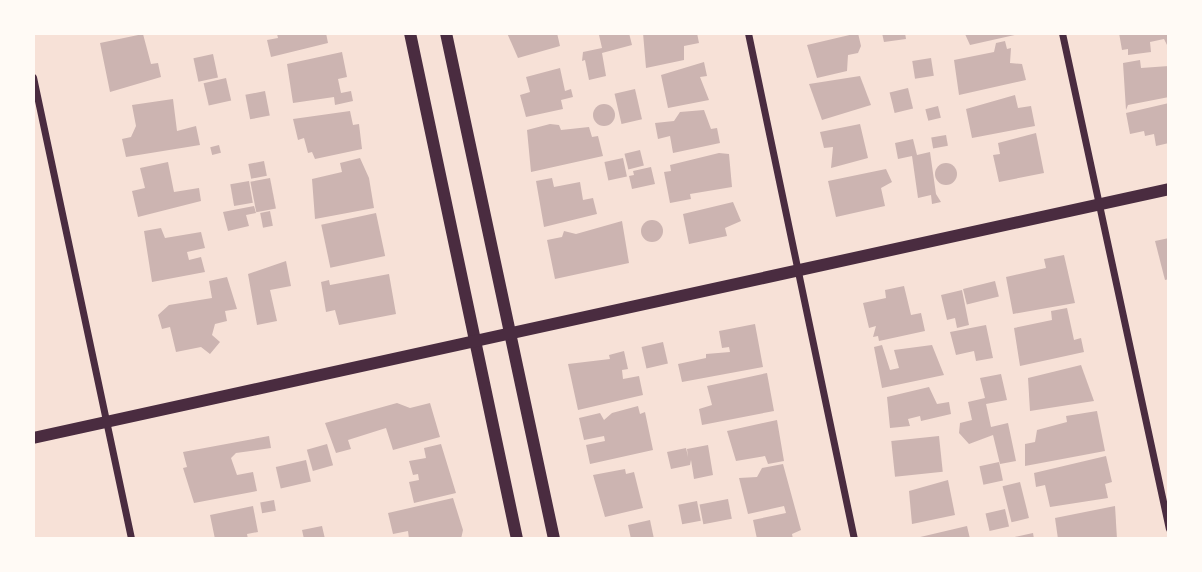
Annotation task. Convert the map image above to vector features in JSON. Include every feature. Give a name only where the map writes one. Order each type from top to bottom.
[{"type":"main road","points":[[410,33],[517,539]]},
{"type":"main road","points":[[446,33],[554,539]]},
{"type":"main road","points":[[33,439],[1169,189]]},
{"type":"street","points":[[748,33],[854,539]]},
{"type":"street","points":[[1062,33],[1169,529]]},
{"type":"street","points":[[33,77],[131,539]]},
{"type":"building","points":[[326,33],[328,43],[271,57],[267,40],[278,38],[277,34]]},
{"type":"building","points":[[507,33],[557,33],[560,46],[518,58]]},
{"type":"building","points":[[629,33],[632,45],[602,53],[606,76],[589,80],[585,60],[582,61],[583,52],[602,48],[599,35]]},
{"type":"building","points":[[643,33],[697,33],[699,43],[684,46],[684,60],[646,68]]},
{"type":"building","points":[[858,33],[861,46],[858,53],[848,55],[847,71],[817,78],[807,45]]},
{"type":"building","points":[[882,33],[905,33],[906,39],[884,42]]},
{"type":"building","points":[[1019,33],[970,45],[965,34]]},
{"type":"building","points":[[1119,33],[1169,33],[1169,49],[1164,39],[1150,42],[1151,52],[1128,55],[1128,49],[1122,50]]},
{"type":"building","points":[[143,34],[151,64],[158,63],[161,77],[110,92],[100,43]]},
{"type":"building","points":[[1005,41],[1007,49],[1011,48],[1010,63],[1022,64],[1026,80],[959,95],[954,60],[994,52],[996,43]]},
{"type":"building","points":[[342,52],[347,77],[338,79],[341,93],[351,91],[353,101],[335,105],[334,97],[293,103],[287,64]]},
{"type":"building","points":[[213,54],[218,77],[198,82],[193,58]]},
{"type":"building","points":[[931,58],[934,76],[915,79],[912,61]]},
{"type":"building","points":[[1140,60],[1141,68],[1169,66],[1169,97],[1128,105],[1126,110],[1123,63]]},
{"type":"building","points":[[704,62],[707,76],[700,77],[709,100],[668,108],[661,75]]},
{"type":"building","points":[[560,68],[565,91],[571,89],[573,97],[561,100],[563,109],[526,117],[520,95],[530,92],[526,77]]},
{"type":"building","points":[[860,76],[871,105],[822,120],[809,84]]},
{"type":"building","points":[[226,78],[231,100],[209,106],[204,83]]},
{"type":"building","points":[[908,88],[913,108],[895,113],[890,93]]},
{"type":"building","points":[[635,89],[642,119],[622,124],[615,94]]},
{"type":"building","points":[[265,91],[270,116],[250,119],[245,95]]},
{"type":"building","points":[[1015,95],[1018,108],[1031,106],[1035,126],[972,138],[966,109]]},
{"type":"building","points":[[173,99],[177,131],[196,126],[200,145],[126,157],[122,139],[131,137],[136,126],[132,105]]},
{"type":"building","points":[[1169,103],[1169,143],[1156,146],[1154,134],[1145,136],[1144,131],[1130,134],[1126,113]]},
{"type":"building","points":[[604,104],[612,107],[615,115],[612,123],[604,126],[596,123],[593,115],[596,107]]},
{"type":"building","points":[[938,106],[941,118],[928,121],[925,109]]},
{"type":"building","points":[[704,110],[711,129],[717,128],[720,143],[673,153],[670,136],[658,139],[655,123],[674,121],[680,112]]},
{"type":"building","points":[[350,111],[353,125],[359,124],[362,149],[315,159],[312,152],[308,153],[304,138],[298,140],[293,119]]},
{"type":"building","points":[[550,124],[559,125],[561,130],[589,127],[592,137],[598,136],[603,156],[531,172],[527,130]]},
{"type":"building","points":[[860,124],[868,158],[831,168],[833,147],[824,148],[820,132]]},
{"type":"building","points":[[1036,133],[1044,173],[999,182],[993,155],[1000,154],[998,143]]},
{"type":"building","points":[[946,135],[948,146],[933,148],[931,138]]},
{"type":"building","points":[[913,139],[917,155],[930,152],[936,194],[941,202],[932,204],[931,195],[918,198],[912,156],[898,159],[895,143]]},
{"type":"building","points":[[219,145],[221,153],[212,155],[210,147]]},
{"type":"building","points":[[640,150],[644,166],[628,169],[624,154]]},
{"type":"building","points":[[719,153],[729,154],[732,187],[690,194],[691,199],[670,203],[664,172],[671,171],[670,165]]},
{"type":"building","points":[[360,158],[369,178],[374,208],[315,219],[312,179],[342,172],[340,163]]},
{"type":"building","points":[[623,158],[627,177],[608,181],[604,162]]},
{"type":"building","points":[[264,161],[267,176],[251,179],[248,164]]},
{"type":"building","points":[[168,162],[174,192],[199,188],[201,201],[138,217],[132,191],[145,188],[140,168]]},
{"type":"building","points":[[946,163],[954,166],[957,174],[954,182],[946,185],[938,182],[935,174],[938,166]]},
{"type":"building","points":[[651,167],[655,184],[632,189],[629,176],[634,175],[633,171]]},
{"type":"building","points":[[886,169],[892,182],[881,188],[885,206],[836,217],[828,181]]},
{"type":"building","points":[[270,178],[276,208],[256,212],[250,182]]},
{"type":"building","points":[[552,178],[554,187],[580,182],[583,200],[593,198],[597,214],[544,227],[536,181]]},
{"type":"building","points":[[249,181],[253,203],[234,206],[230,184]]},
{"type":"building","points":[[733,202],[741,221],[725,228],[727,236],[689,244],[683,214]]},
{"type":"building","points":[[254,206],[256,213],[246,215],[249,226],[228,231],[223,212]]},
{"type":"building","points":[[270,211],[273,226],[263,228],[260,213]]},
{"type":"building","points":[[376,213],[385,256],[330,268],[321,225]]},
{"type":"building","points":[[652,220],[660,223],[663,231],[660,239],[652,242],[644,239],[641,231],[644,223]]},
{"type":"building","points":[[622,221],[629,263],[555,279],[547,240],[562,237],[564,231],[576,234]]},
{"type":"building","points":[[161,228],[165,238],[201,232],[205,248],[187,252],[189,260],[201,257],[205,272],[152,282],[144,231]]},
{"type":"building","points":[[1169,238],[1169,279],[1165,280],[1155,241]]},
{"type":"building","points":[[1064,255],[1075,303],[1013,314],[1006,277],[1046,268],[1044,259]]},
{"type":"building","points":[[286,261],[291,286],[270,290],[277,321],[257,325],[248,274]]},
{"type":"building","points":[[389,274],[396,314],[339,325],[335,310],[326,312],[321,282],[329,280],[330,285]]},
{"type":"building","points":[[227,277],[237,309],[225,311],[227,321],[215,324],[212,335],[220,342],[210,354],[201,347],[176,352],[170,327],[162,329],[158,315],[169,305],[212,298],[209,281]]},
{"type":"building","points":[[995,281],[999,297],[967,305],[963,289]]},
{"type":"building","points":[[904,286],[911,315],[921,313],[925,331],[879,341],[878,336],[873,337],[876,326],[869,328],[863,303],[886,298],[885,290]]},
{"type":"building","points":[[962,290],[969,325],[957,328],[955,318],[947,320],[941,295]]},
{"type":"building","points":[[1067,308],[1074,340],[1081,338],[1084,352],[1020,366],[1014,328],[1052,320],[1051,311]]},
{"type":"building","points":[[755,324],[763,367],[682,382],[678,364],[706,358],[706,354],[730,352],[729,347],[722,348],[719,331]]},
{"type":"building","points":[[986,325],[993,358],[976,361],[974,351],[956,355],[950,332]]},
{"type":"building","points":[[663,342],[668,363],[647,368],[642,347]]},
{"type":"building","points":[[882,345],[890,370],[899,368],[894,350],[932,345],[944,375],[882,388],[874,347]]},
{"type":"building","points":[[624,351],[628,369],[622,370],[623,379],[639,376],[643,395],[578,410],[568,364],[610,359],[609,355]]},
{"type":"building","points":[[1081,365],[1094,401],[1030,411],[1028,378]]},
{"type":"building","points":[[767,373],[774,411],[702,425],[699,409],[712,405],[707,386]]},
{"type":"building","points":[[1001,374],[1007,400],[986,404],[991,427],[1008,423],[1016,461],[1000,464],[993,435],[969,444],[959,433],[960,423],[972,420],[968,402],[985,398],[980,378]]},
{"type":"building","points":[[929,387],[937,404],[949,402],[951,414],[921,421],[920,416],[908,419],[910,426],[890,428],[887,397]]},
{"type":"building","points":[[397,403],[410,408],[430,403],[440,437],[393,450],[386,428],[348,440],[351,449],[336,453],[325,423]]},
{"type":"building","points":[[638,406],[640,414],[645,412],[653,450],[590,464],[586,445],[605,441],[604,436],[584,440],[579,418],[600,413],[604,420],[612,413]]},
{"type":"building","points":[[1097,411],[1105,451],[1025,466],[1025,444],[1035,442],[1037,430],[1067,422],[1066,416]]},
{"type":"building","points":[[777,420],[784,461],[768,464],[765,456],[736,461],[727,431]]},
{"type":"building","points":[[269,436],[271,448],[236,453],[231,458],[237,475],[253,472],[257,491],[194,503],[183,468],[187,467],[183,452]]},
{"type":"building","points":[[939,436],[943,472],[895,477],[891,441]]},
{"type":"building","points":[[327,444],[333,465],[313,471],[307,450]]},
{"type":"building","points":[[441,444],[456,493],[414,503],[409,482],[419,480],[418,474],[413,475],[409,461],[426,458],[424,448]]},
{"type":"building","points":[[708,445],[713,475],[694,479],[691,460],[690,465],[671,469],[667,452],[686,448],[688,457],[687,449]]},
{"type":"building","points":[[1106,456],[1112,482],[1105,484],[1108,498],[1050,507],[1045,485],[1036,487],[1034,473]]},
{"type":"building","points":[[306,460],[311,481],[281,488],[276,467]]},
{"type":"building","points":[[999,462],[1003,481],[983,485],[979,466]]},
{"type":"building","points":[[783,464],[801,530],[792,534],[793,539],[757,539],[753,520],[786,513],[784,506],[748,514],[739,478],[757,477],[762,468]]},
{"type":"building","points":[[625,469],[626,474],[634,472],[643,508],[605,517],[593,475]]},
{"type":"building","points":[[948,480],[955,515],[912,524],[909,491]]},
{"type":"building","points":[[1020,482],[1029,518],[1011,522],[1003,486]]},
{"type":"building","points":[[453,498],[463,530],[461,539],[409,539],[408,531],[393,534],[388,513]]},
{"type":"building","points":[[728,499],[732,519],[703,524],[700,505]]},
{"type":"building","points":[[274,500],[276,511],[262,513],[260,502]]},
{"type":"building","points":[[697,501],[701,521],[682,524],[678,505]]},
{"type":"building","points":[[253,506],[258,532],[247,534],[248,539],[215,539],[210,515]]},
{"type":"building","points":[[1115,506],[1117,539],[1058,539],[1055,518]]},
{"type":"building","points":[[1005,509],[1009,527],[990,531],[986,513]]},
{"type":"building","points":[[650,520],[654,539],[631,539],[628,525]]},
{"type":"building","points":[[322,526],[325,539],[304,539],[302,530]]},
{"type":"building","points":[[967,526],[970,539],[916,538]]},
{"type":"building","points":[[1033,533],[1034,539],[1010,539],[1010,538]]}]
